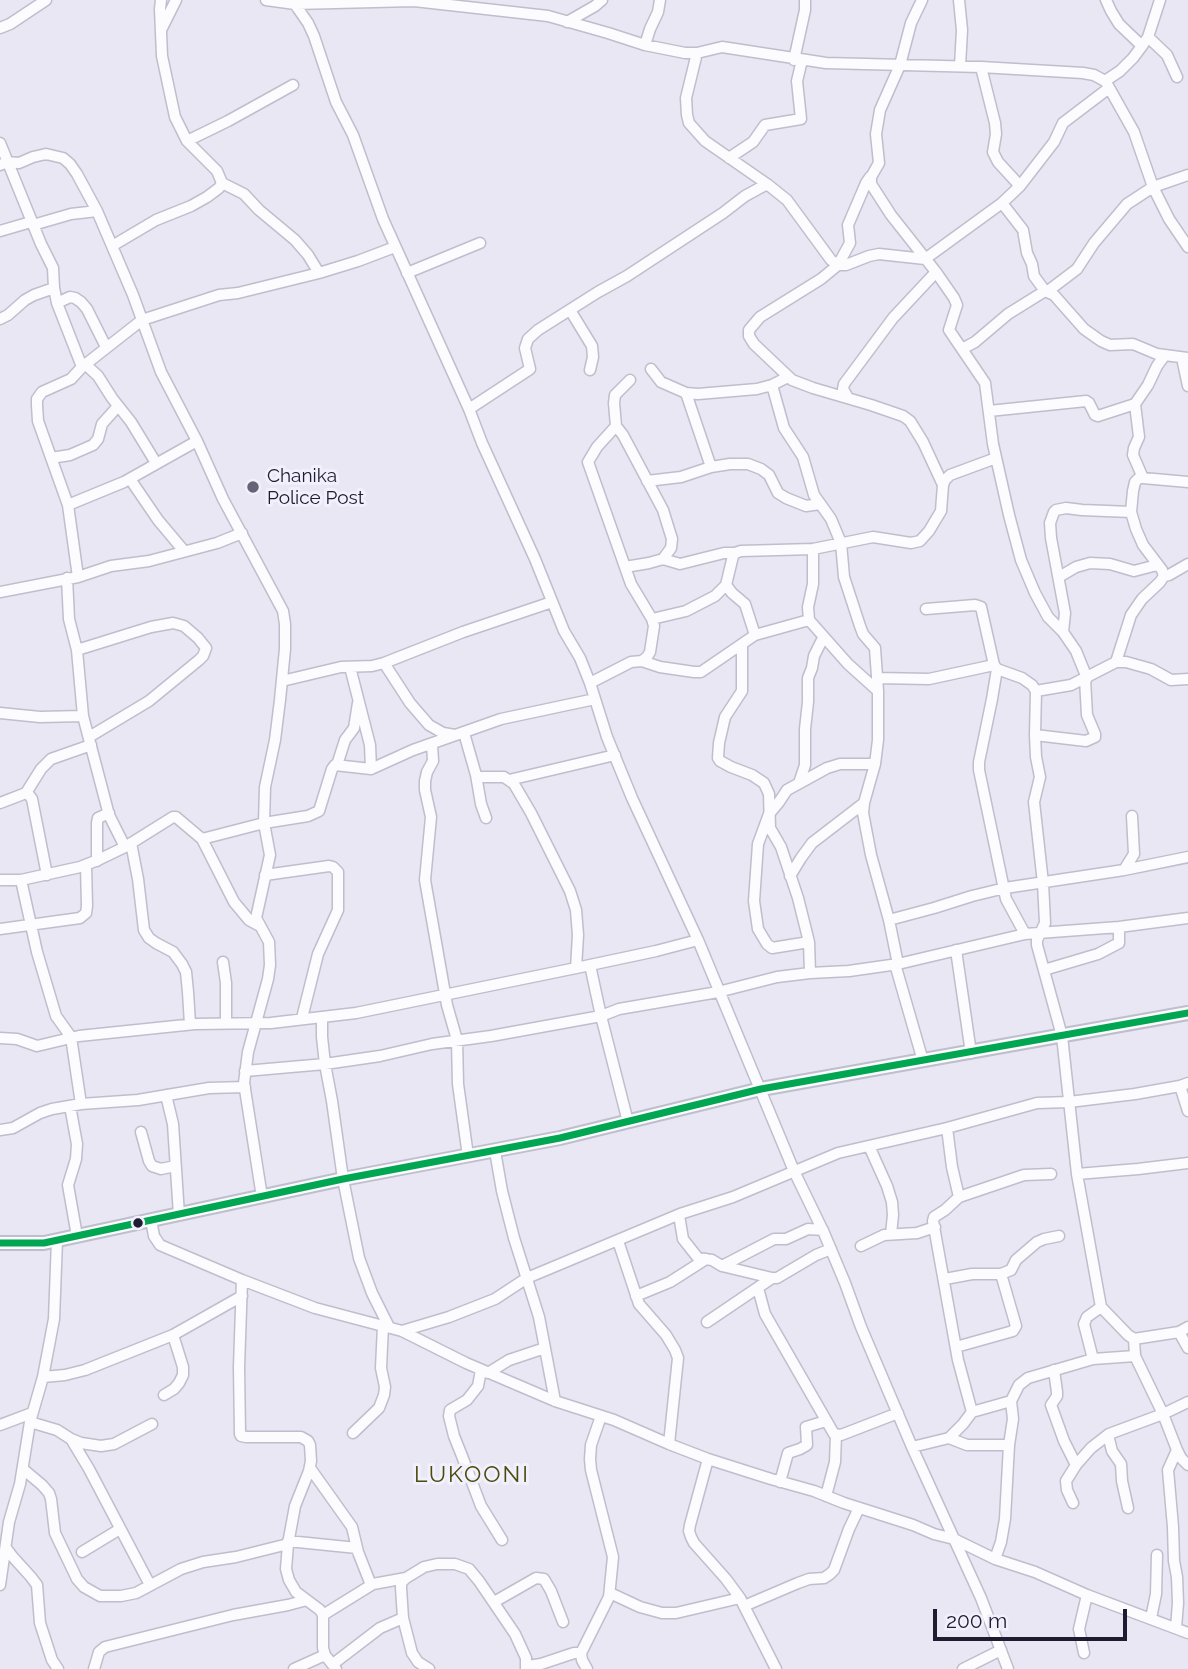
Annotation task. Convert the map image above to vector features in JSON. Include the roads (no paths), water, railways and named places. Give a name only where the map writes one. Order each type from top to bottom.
[{"type":"main road","points":[[0,1243],[44,1243],[343,1179],[560,1138],[761,1089],[1188,1013]]},
{"type":"street","points":[[0,28],[46,0]]},
{"type":"street","points":[[161,0],[162,56],[175,117],[187,141],[217,171],[222,183],[244,194],[295,240],[318,273]]},
{"type":"street","points":[[160,32],[176,0]]},
{"type":"street","points":[[266,0],[491,4],[548,16],[645,45],[685,53],[722,47],[826,63],[960,66],[1094,75],[1107,84],[1134,132],[1153,187],[1169,219],[1188,247]]},
{"type":"street","points":[[567,22],[602,0]]},
{"type":"street","points":[[645,45],[660,0]]},
{"type":"street","points":[[729,158],[752,142],[765,125],[801,119],[797,80],[806,0]]},
{"type":"street","points":[[922,0],[911,23],[900,65],[877,119],[879,163],[866,183],[848,225],[850,243],[838,265],[821,279],[760,317],[749,336],[792,380],[904,416],[911,421],[943,485]]},
{"type":"street","points":[[959,0],[962,30],[960,66]]},
{"type":"street","points":[[1106,0],[1119,24],[1167,55],[1177,77]]},
{"type":"street","points":[[697,53],[686,98],[689,123],[705,141],[787,200],[831,260],[838,265],[846,265],[879,254],[925,259],[1002,203],[1020,186],[1054,142],[1063,123],[1093,99],[1133,58],[1145,41],[1160,0]]},
{"type":"street","points":[[293,2],[314,36],[336,102],[353,135],[395,247],[535,559],[564,631],[580,658],[607,737],[632,798],[698,940],[794,1171],[823,1230],[912,1447],[981,1598],[1008,1669]]},
{"type":"street","points":[[981,67],[995,123],[993,152],[998,162],[1020,186]]},
{"type":"street","points":[[187,141],[293,85]]},
{"type":"street","points":[[0,143],[4,163],[18,185],[54,271],[57,303],[78,355],[84,365],[98,376],[156,463]]},
{"type":"street","points":[[4,163],[19,163],[46,154],[63,158],[77,174],[112,246],[161,372],[223,499],[283,611],[285,649],[282,681],[275,740],[265,787],[264,823],[270,855],[256,918],[269,942],[270,965],[245,1072],[262,1197]]},
{"type":"street","points":[[962,349],[975,342],[1008,314],[1077,269],[1094,243],[1127,204],[1153,187],[1188,175]]},
{"type":"street","points":[[871,177],[876,194],[954,298],[957,305],[949,330],[985,383],[996,458],[1021,560],[1048,617],[1076,651],[1086,678],[1087,715],[1094,737],[1086,741],[1035,735]]},
{"type":"street","points":[[112,246],[156,219],[207,197],[222,183]]},
{"type":"street","points":[[468,409],[530,369],[525,348],[528,339],[538,330],[627,276],[767,184]]},
{"type":"street","points":[[1002,203],[1023,230],[1034,276],[1084,329],[1110,345],[1133,344],[1165,355],[1185,358],[1188,386]]},
{"type":"street","points":[[0,231],[71,214],[97,211]]},
{"type":"street","points":[[407,273],[480,243]]},
{"type":"street","points":[[190,1024],[186,972],[173,952],[149,938],[144,930],[138,879],[128,844],[109,813],[83,716],[77,650],[69,618],[73,577],[68,505],[38,421],[37,400],[42,392],[76,376],[84,365],[142,320],[219,295],[238,293],[318,273],[395,247]]},
{"type":"street","points":[[848,398],[843,389],[844,384],[893,318],[936,272]]},
{"type":"street","points":[[0,319],[25,300],[54,288]]},
{"type":"street","points":[[57,303],[70,297],[81,302],[106,347]]},
{"type":"street","points":[[570,310],[592,346],[590,370]]},
{"type":"street","points":[[989,411],[1086,401],[1098,416],[1135,404],[1165,355]]},
{"type":"street","points":[[651,369],[661,382],[686,393],[698,394],[772,385],[788,377]]},
{"type":"street","points":[[630,380],[615,395],[616,426],[663,510],[673,539],[671,548],[663,559]]},
{"type":"street","points":[[772,385],[784,428],[803,457],[811,487],[831,519],[841,542],[844,577],[863,634],[875,648],[878,740],[875,764],[864,803],[864,824],[923,1061]]},
{"type":"street","points":[[686,393],[711,467]]},
{"type":"street","points":[[1135,404],[1139,437],[1133,455],[1143,478]]},
{"type":"street","points":[[51,458],[70,455],[93,446],[102,424],[118,407]]},
{"type":"street","points":[[616,426],[588,461],[631,584],[654,626],[650,652],[642,662]]},
{"type":"street","points":[[68,505],[130,479],[197,441]]},
{"type":"street","points":[[625,567],[663,559],[680,564],[724,553],[813,548],[873,537],[911,543],[920,541],[941,511],[945,480],[950,475],[996,458]]},
{"type":"street","points":[[647,481],[681,477],[711,467],[748,464],[769,475],[778,493],[786,498],[806,506],[820,504]]},
{"type":"street","points":[[1164,576],[1143,545],[1132,512],[1135,482],[1143,478],[1188,482]]},
{"type":"street","points":[[130,479],[158,520],[184,551]]},
{"type":"street","points":[[1063,632],[1065,613],[1050,523],[1056,510],[1066,508],[1132,512]]},
{"type":"street","points":[[0,592],[111,566],[149,561],[242,533]]},
{"type":"street","points":[[813,548],[809,620],[848,664],[878,691]]},
{"type":"street","points":[[652,619],[686,611],[715,596],[726,585],[734,553]]},
{"type":"street","points":[[1059,577],[1076,567],[1090,563],[1110,564],[1134,571],[1157,565]]},
{"type":"street","points":[[1116,662],[1131,615],[1142,599],[1164,576],[1188,564]]},
{"type":"street","points":[[726,585],[745,604],[755,635]]},
{"type":"street","points":[[282,681],[318,671],[384,663],[463,632],[552,602]]},
{"type":"street","points":[[926,609],[975,605],[981,607],[995,667],[979,770],[1006,899],[1025,934]]},
{"type":"street","points":[[590,683],[631,662],[701,671],[755,635],[809,620]]},
{"type":"street","points":[[0,803],[26,793],[41,769],[51,759],[90,741],[149,701],[199,660],[206,648],[184,626],[173,624],[151,627],[77,650]]},
{"type":"street","points":[[799,783],[805,765],[808,678],[814,656],[823,638]]},
{"type":"street","points":[[742,644],[742,691],[725,717],[718,758],[764,783],[769,794],[770,828],[781,847],[798,898],[809,942],[810,973]]},
{"type":"street","points":[[1036,691],[1071,685],[1116,662],[1151,669],[1171,680],[1188,679]]},
{"type":"street","points":[[384,663],[410,703],[429,724],[443,733],[460,734]]},
{"type":"street","points":[[350,667],[370,746],[371,768]]},
{"type":"street","points":[[877,678],[929,679],[995,667],[1021,678],[1036,691],[1036,757],[1040,777],[1034,802],[1045,923],[1037,945],[1062,1036],[1077,1174],[1101,1307],[1134,1339],[1184,1329],[1188,1348]]},
{"type":"street","points":[[202,839],[264,823],[308,816],[319,811],[332,769],[337,765],[345,740],[354,728],[359,699]]},
{"type":"street","points":[[337,765],[371,768],[413,750],[506,718],[595,699]]},
{"type":"street","points":[[0,713],[40,717],[83,716]]},
{"type":"street","points":[[460,734],[476,775],[486,818]]},
{"type":"street","points":[[432,744],[433,761],[425,781],[431,817],[425,880],[457,1040],[458,1084],[468,1156]]},
{"type":"street","points":[[509,780],[615,755]]},
{"type":"street","points":[[809,942],[772,948],[758,929],[754,901],[758,844],[769,814],[786,790],[827,768],[840,764],[875,764]]},
{"type":"street","points":[[476,775],[504,777],[517,789],[524,801],[573,898],[578,935],[576,968]]},
{"type":"street","points":[[26,793],[32,799],[47,875]]},
{"type":"street","points":[[790,876],[812,843],[864,803]]},
{"type":"street","points":[[97,861],[98,818],[109,813]]},
{"type":"street","points":[[1124,870],[1134,854],[1132,816]]},
{"type":"street","points":[[0,880],[21,880],[86,865],[176,817],[202,839],[234,902],[249,920],[262,927]]},
{"type":"street","points":[[889,920],[1005,888],[1124,870],[1188,857]]},
{"type":"street","points":[[0,929],[80,918],[86,913],[87,906],[86,865]]},
{"type":"street","points":[[265,875],[329,866],[338,872],[338,910],[318,954],[302,1018]]},
{"type":"street","points":[[21,880],[37,952],[56,1016],[71,1037],[77,1144],[76,1159],[68,1185],[77,1236]]},
{"type":"street","points":[[245,1072],[380,1056],[432,1044],[601,1016],[619,1009],[718,992],[777,977],[897,964],[1025,934],[1119,927],[1188,918]]},
{"type":"street","points":[[1044,970],[1098,954],[1119,943],[1119,927]]},
{"type":"street","points":[[0,1038],[37,1046],[71,1037],[190,1024],[256,1024],[356,1013],[698,940]]},
{"type":"street","points":[[956,950],[971,1053]]},
{"type":"street","points":[[223,962],[226,1023]]},
{"type":"street","points":[[590,965],[628,1122]]},
{"type":"street","points":[[322,1017],[325,1064],[343,1179],[359,1258],[386,1326],[382,1368],[384,1395],[379,1408],[353,1433]]},
{"type":"street","points":[[402,1331],[495,1299],[527,1278],[838,1153],[947,1128],[1037,1103],[1135,1094],[1184,1085],[1188,1111]]},
{"type":"street","points":[[0,1130],[13,1128],[46,1110],[138,1100],[208,1088],[245,1087]]},
{"type":"street","points":[[166,1095],[173,1124],[179,1215]]},
{"type":"street","points":[[947,1128],[959,1197]]},
{"type":"street","points":[[141,1132],[152,1166],[161,1169],[175,1166]]},
{"type":"street","points":[[869,1146],[892,1202],[891,1234]]},
{"type":"street","points":[[495,1151],[514,1238],[539,1317],[555,1401]]},
{"type":"street","points":[[1077,1174],[1188,1163]]},
{"type":"street","points":[[972,1412],[956,1347],[934,1217],[959,1197],[1024,1175],[1051,1174]]},
{"type":"street","points":[[679,1215],[681,1234],[696,1256],[722,1266],[772,1278],[777,1278],[831,1249]]},
{"type":"street","points":[[151,1220],[154,1236],[160,1245],[242,1280],[316,1308],[402,1331],[555,1401],[614,1420],[708,1459],[954,1539],[995,1559],[1035,1572],[1087,1595],[1188,1633]]},
{"type":"street","points":[[861,1246],[884,1235],[917,1233],[935,1227]]},
{"type":"street","points":[[722,1266],[774,1239],[786,1239],[808,1229],[823,1230]]},
{"type":"street","points":[[945,1279],[972,1274],[1001,1274],[1011,1270],[1016,1260],[1037,1242],[1059,1237]]},
{"type":"street","points":[[0,1585],[6,1548],[4,1532],[23,1469],[31,1418],[43,1377],[54,1319],[57,1240]]},
{"type":"street","points":[[618,1241],[642,1309],[666,1335],[678,1358],[669,1444]]},
{"type":"street","points":[[636,1296],[670,1282],[706,1259]]},
{"type":"street","points":[[956,1347],[1013,1331],[1017,1322],[1001,1274]]},
{"type":"street","points":[[707,1322],[772,1278]]},
{"type":"street","points":[[242,1280],[240,1434],[246,1437],[301,1437],[307,1441],[310,1449],[310,1468],[295,1506],[286,1569],[296,1592],[323,1615],[322,1656],[316,1669]]},
{"type":"street","points":[[758,1288],[765,1314],[832,1432],[841,1435],[898,1413]]},
{"type":"street","points":[[43,1377],[65,1376],[85,1370],[173,1335],[242,1296]]},
{"type":"street","points":[[1093,1359],[1084,1324],[1087,1317],[1101,1307]]},
{"type":"street","points":[[164,1395],[174,1389],[183,1375],[173,1335]]},
{"type":"street","points":[[1134,1339],[1135,1356],[1177,1450],[1188,1465]]},
{"type":"street","points":[[502,1540],[481,1506],[454,1436],[450,1410],[467,1400],[485,1371],[545,1348]]},
{"type":"street","points":[[995,1559],[1005,1519],[1013,1419],[1011,1401],[1019,1385],[1028,1378],[1093,1359],[1135,1356]]},
{"type":"street","points":[[1054,1370],[1057,1396],[1051,1405],[1076,1465]]},
{"type":"street","points":[[912,1447],[949,1438],[972,1412],[1011,1401]]},
{"type":"street","points":[[1073,1503],[1066,1481],[1091,1448],[1108,1435],[1188,1402]]},
{"type":"street","points":[[587,1669],[581,1653],[610,1592],[613,1557],[590,1459],[591,1445],[601,1416]]},
{"type":"street","points":[[0,1425],[31,1418],[71,1440],[101,1446],[114,1444],[152,1424]]},
{"type":"street","points":[[780,1482],[788,1453],[807,1445],[806,1427],[826,1421]]},
{"type":"street","points":[[826,1496],[835,1462],[836,1435]]},
{"type":"street","points":[[1108,1435],[1112,1451],[1121,1464],[1128,1508]]},
{"type":"street","points":[[949,1438],[967,1446],[1009,1445]]},
{"type":"street","points":[[71,1440],[150,1585]]},
{"type":"street","points":[[1176,1628],[1178,1603],[1168,1470],[1177,1450]]},
{"type":"street","points":[[708,1459],[689,1531],[694,1543],[726,1579],[742,1602],[776,1669]]},
{"type":"street","points":[[310,1468],[352,1527],[371,1585]]},
{"type":"street","points":[[23,1469],[49,1493],[55,1533],[77,1579],[84,1587],[100,1596],[136,1593],[181,1569],[288,1542],[357,1548]]},
{"type":"street","points":[[610,1592],[640,1607],[662,1613],[676,1613],[742,1602],[809,1579],[824,1578],[834,1570],[859,1508]]},
{"type":"street","points":[[82,1552],[120,1529]]},
{"type":"street","points":[[6,1548],[37,1585],[41,1628],[58,1669]]},
{"type":"street","points":[[1151,1618],[1156,1594],[1157,1555]]},
{"type":"street","points":[[429,1669],[418,1662],[412,1653],[403,1618],[401,1583],[424,1567],[437,1564],[455,1564],[469,1569],[480,1581],[515,1634],[526,1658],[526,1667],[581,1653]]},
{"type":"street","points":[[323,1615],[371,1585],[406,1578]]},
{"type":"street","points":[[494,1602],[536,1578],[544,1579],[563,1622]]},
{"type":"street","points":[[1084,1653],[1079,1629],[1087,1595]]},
{"type":"street","points":[[94,1669],[99,1652],[105,1647],[233,1615],[307,1600]]},
{"type":"street","points":[[322,1656],[334,1667],[380,1628],[403,1618]]},
{"type":"street","points":[[963,1669],[1001,1650]]},
{"type":"street","points":[[294,1669],[322,1656]]},
{"type":"place","name":"Chanika Police Post","points":[[253,487]]},
{"type":"district","name":"LUKOONI","points":[[472,1475]]}]
